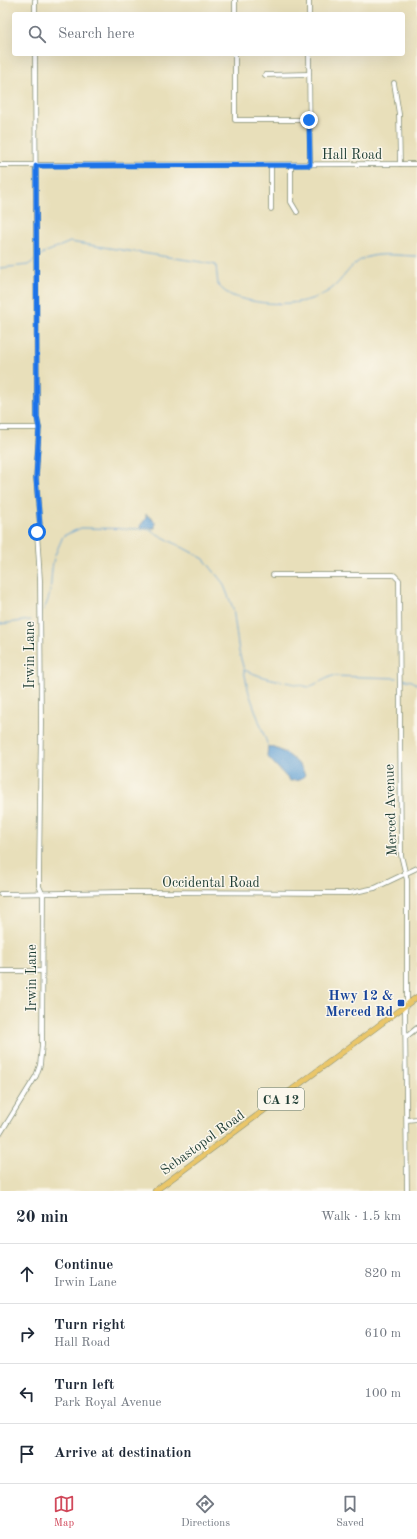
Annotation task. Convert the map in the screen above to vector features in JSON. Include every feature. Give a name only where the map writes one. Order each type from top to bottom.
[{"type":"main road","name":"Sebastopol Road","points":[[154,1191],[417,997]]},
{"type":"street","points":[[35,0],[35,12]]},
{"type":"street","points":[[234,0],[235,12]]},
{"type":"street","points":[[309,0],[309,12]]},
{"type":"street","name":"Irwin Lane","points":[[0,1134],[24,1096],[40,1065],[42,894],[39,886],[41,723],[40,580],[37,532],[40,526],[36,478],[39,428],[37,417],[35,56]]},
{"type":"street","points":[[235,56],[235,120],[309,120]]},
{"type":"street","points":[[309,56],[310,165]]},
{"type":"street","points":[[265,75],[308,74]]},
{"type":"street","points":[[394,83],[399,114],[400,164]]},
{"type":"street","name":"Hall Road","points":[[0,165],[417,164]]},
{"type":"street","points":[[271,165],[271,209]]},
{"type":"street","points":[[291,165],[291,202],[297,212]]},
{"type":"street","points":[[0,428],[39,428]]},
{"type":"street","name":"Merced Avenue","points":[[273,575],[394,575],[399,580],[401,856],[405,874],[408,1191]]},
{"type":"street","name":"Occidental Road","points":[[0,894],[104,892],[354,893],[375,888],[417,868]]},
{"type":"street","points":[[0,971],[42,971]]},
{"type":"street","points":[[406,1036],[417,1028]]},
{"type":"street","points":[[407,1120],[417,1118]]},
{"type":"water","points":[[146,514],[155,522],[155,528],[141,528],[140,526],[146,518]]},
{"type":"water","points":[[268,746],[280,750],[290,756],[299,765],[305,775],[300,780],[290,781],[267,756]]},
{"type":"waterway","points":[[37,258],[44,253],[70,242],[201,262],[216,265],[218,285],[231,295],[257,302],[283,304],[308,300],[320,296],[335,286],[350,268],[365,258],[377,255],[417,256]]},
{"type":"waterway","points":[[0,268],[28,265],[35,260]]},
{"type":"waterway","points":[[43,610],[50,593],[54,559],[63,536],[81,528],[148,529],[204,559],[223,583],[233,608],[239,652],[244,670],[263,677],[309,687],[332,676],[397,678]]},
{"type":"waterway","points":[[0,624],[31,620]]},
{"type":"waterway","points":[[244,671],[249,693],[268,746]]},
{"type":"waterway","points":[[401,679],[412,681],[417,684]]},
{"type":"place","name":"Hwy 12 & Merced Rd","points":[[401,1003]]},
{"type":"route","points":[[37,532],[40,526],[36,478],[39,428],[37,417],[38,348],[35,203],[36,166],[310,165],[309,120]]}]
